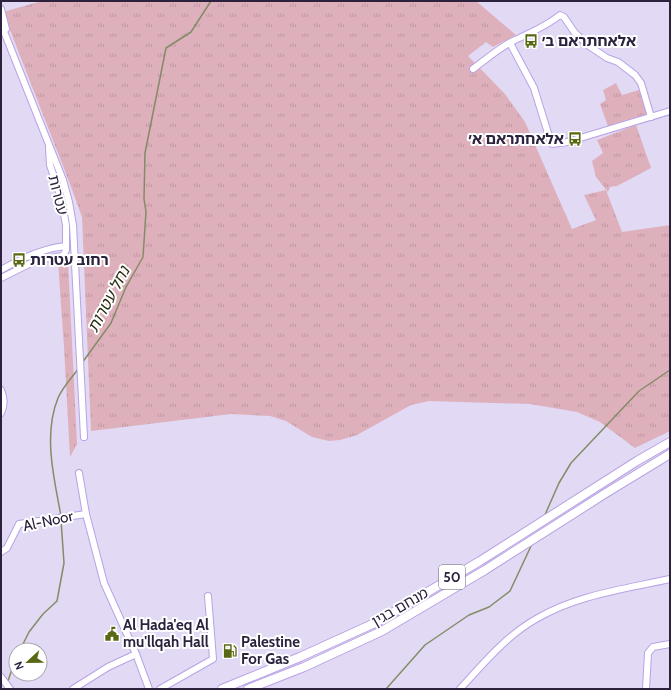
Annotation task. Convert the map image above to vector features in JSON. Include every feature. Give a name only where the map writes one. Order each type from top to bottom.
[{"type":"highway","name":"מנחם בגין","points":[[222,689],[300,657],[377,622],[480,561],[637,461],[670,442]]},
{"type":"highway","name":"מנחם בגין","points":[[248,689],[304,667],[382,631],[485,570],[670,454]]},
{"type":"street","points":[[1,9],[15,61]]},
{"type":"street","points":[[473,69],[510,43],[552,22],[560,15],[575,33],[589,46],[607,58],[618,62],[635,75],[640,83],[651,117]]},
{"type":"street","points":[[1,24],[63,180],[69,202],[72,225],[84,437]]},
{"type":"street","points":[[510,43],[534,88],[552,144],[567,142],[670,111]]},
{"type":"street","name":"עטרות","points":[[49,145],[50,165],[61,198],[66,246]]},
{"type":"street","points":[[1,270],[30,256],[57,247],[66,246],[66,250],[62,256],[33,262],[1,278]]},
{"type":"street","points":[[1,390],[4,400],[1,413]]},
{"type":"street","points":[[80,473],[86,514],[104,583],[136,654],[149,689]]},
{"type":"street","name":"Al-Noor","points":[[1,552],[7,548],[19,524],[86,514]]},
{"type":"street","points":[[460,689],[502,644],[536,619],[579,599],[670,579]]},
{"type":"street","points":[[160,689],[213,659],[208,596]]},
{"type":"street","points":[[646,689],[648,653],[653,647],[670,644]]},
{"type":"street","points":[[74,689],[108,667],[136,654]]},
{"type":"street","points":[[1,677],[10,689]]},
{"type":"green space","points":[[42,1],[476,1],[516,35],[493,47],[486,42],[468,56],[505,94],[525,122],[572,229],[596,220],[584,195],[606,190],[622,232],[670,225],[670,431],[635,448],[600,422],[577,412],[530,404],[429,401],[411,405],[357,435],[340,440],[329,441],[312,437],[286,421],[270,416],[231,414],[91,431],[82,217],[3,12]]},
{"type":"green space","points":[[616,83],[622,95],[639,90],[647,114],[608,126],[600,104],[606,100],[603,90]]},
{"type":"green space","points":[[636,125],[651,168],[617,186],[610,187],[608,192],[596,177],[592,161],[603,153],[597,140]]},
{"type":"green space","points":[[58,262],[68,262],[77,444],[70,457],[64,347]]},
{"type":"waterway","name":"נחל עטרות","points":[[82,363],[111,323],[126,287],[143,257],[146,212],[144,199],[145,153],[166,48],[191,32],[211,1]]},
{"type":"waterway","name":"נחל עטרות","points":[[61,516],[51,457],[51,427],[58,398],[67,383],[79,368]]},
{"type":"waterway","points":[[544,517],[559,483],[571,463],[639,391],[670,370]]},
{"type":"waterway","name":"נחל עטרות","points":[[24,642],[29,632],[43,614],[57,601],[64,563],[61,520]]},
{"type":"waterway","points":[[386,689],[425,645],[469,615],[489,607],[510,591],[532,544]]},
{"type":"place","name":"אלאחתראם ב׳","points":[[531,41]]},
{"type":"place","name":"אלאחתראם א׳","points":[[575,139]]},
{"type":"place","name":"רחוב עטרות","points":[[19,260]]},
{"type":"place","name":"Al Hada'eq Al mu'llqah Hall","points":[[112,634]]},
{"type":"place","name":"Palestine For Gas","points":[[230,651]]}]
